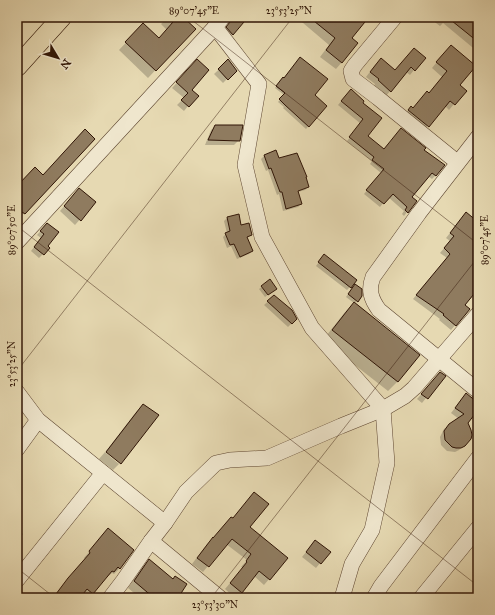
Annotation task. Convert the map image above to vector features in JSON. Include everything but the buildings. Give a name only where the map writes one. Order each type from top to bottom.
[{"type":"main road","points":[[17,67],[62,17]]},
{"type":"street","points":[[395,17],[355,65],[351,71],[353,79],[458,162]]},
{"type":"street","points":[[17,242],[219,22],[259,84],[246,165],[262,237],[312,328],[383,410],[387,463],[372,530],[352,564],[342,598]]},
{"type":"street","points":[[478,137],[419,213],[373,277],[370,284],[373,302],[379,310],[478,391]]},
{"type":"street","points":[[110,598],[124,581],[186,492],[216,463],[230,460],[267,458],[341,426],[383,410],[405,396],[414,388],[478,314]]},
{"type":"street","points":[[17,392],[38,420],[165,523]]},
{"type":"street","points":[[17,449],[38,420]]},
{"type":"street","points":[[374,598],[381,586],[478,458]]},
{"type":"street","points":[[17,580],[103,473]]},
{"type":"street","points":[[421,598],[478,528]]},
{"type":"street","points":[[151,541],[214,596]]}]
